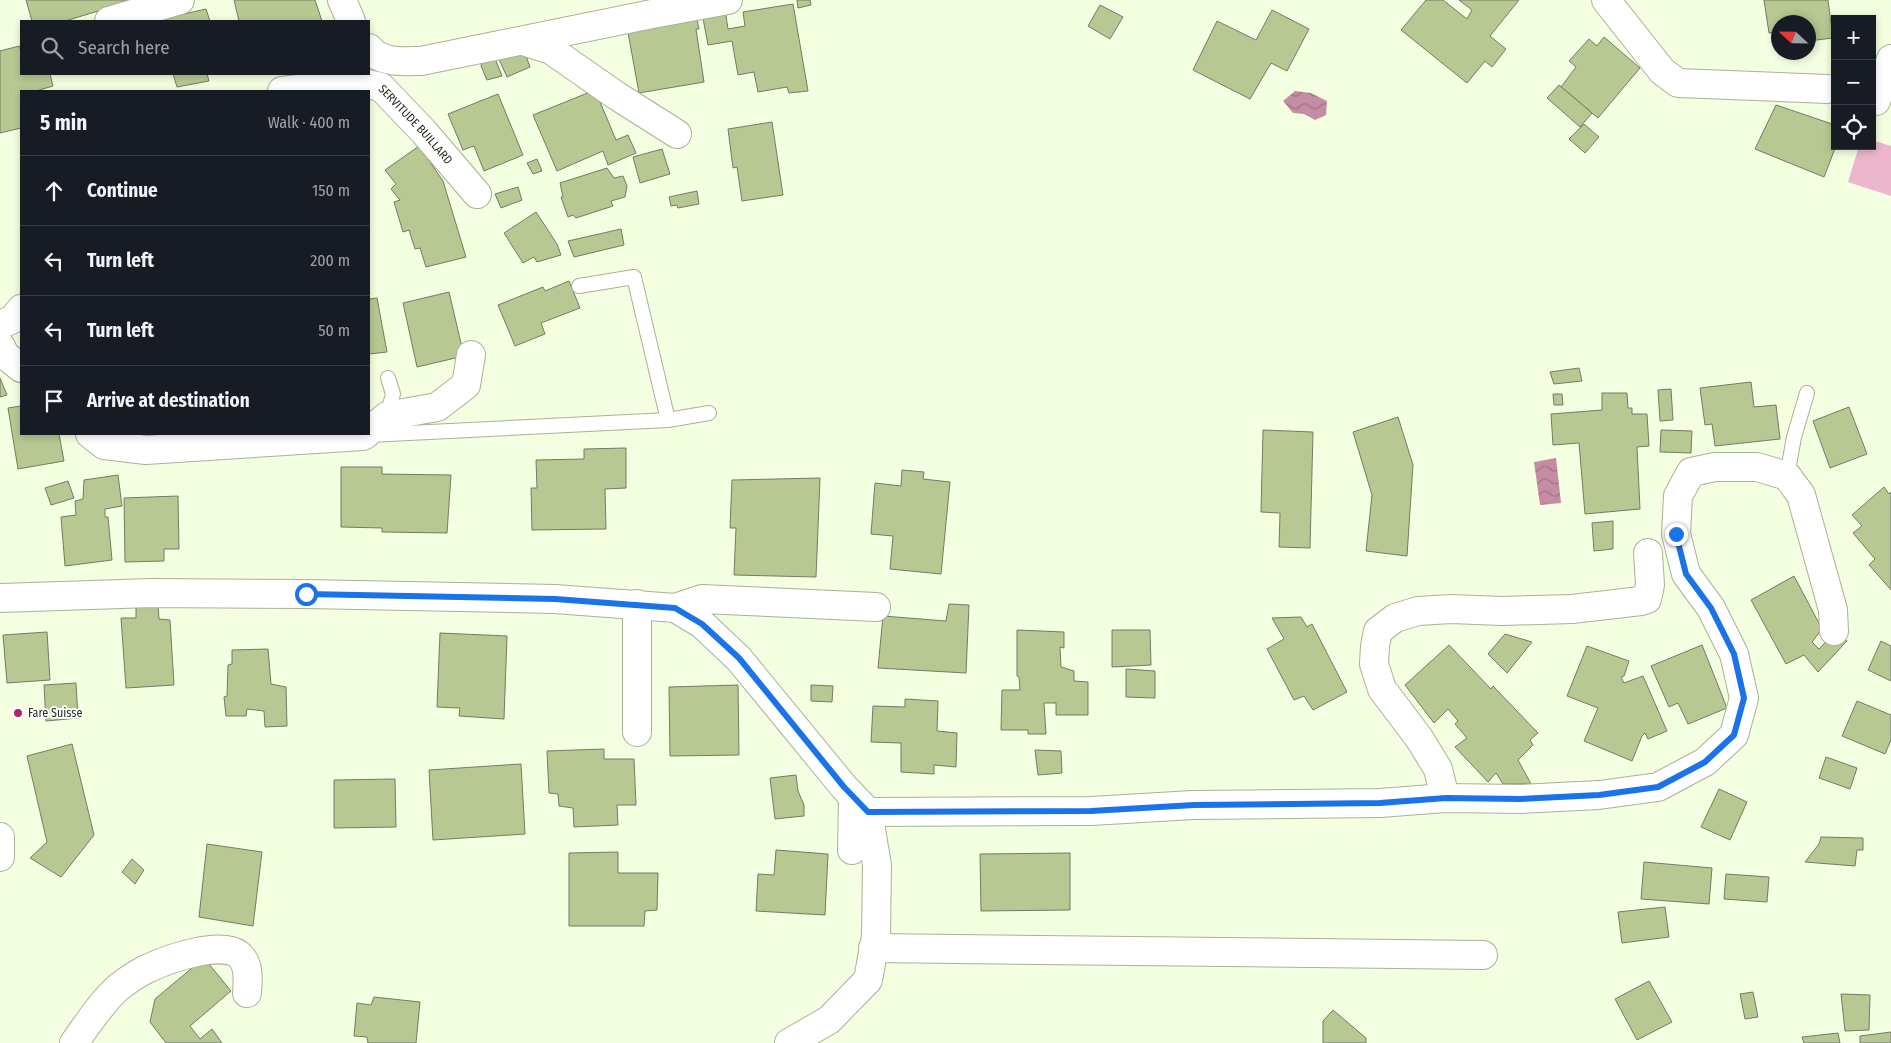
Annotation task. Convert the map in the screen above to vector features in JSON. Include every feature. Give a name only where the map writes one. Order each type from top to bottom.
[{"type":"street","points":[[112,20],[180,0]]},
{"type":"street","points":[[342,0],[351,20]]},
{"type":"street","points":[[370,49],[392,61],[421,61],[728,0]]},
{"type":"street","points":[[1606,0],[1662,71],[1678,83],[1827,89]]},
{"type":"street","points":[[523,41],[551,50],[617,96],[677,134]]},
{"type":"street","points":[[1876,101],[1891,59]]},
{"type":"street","name":"SERVITUDE BUILLARD","points":[[290,90],[358,82],[381,87],[424,132],[477,194]]},
{"type":"street","points":[[0,325],[13,319],[20,311]]},
{"type":"street","points":[[0,345],[5,355],[20,367]]},
{"type":"street","points":[[371,429],[438,407],[466,385],[471,355]]},
{"type":"street","points":[[91,435],[104,445],[146,450],[307,435]]},
{"type":"street","points":[[861,804],[1091,811],[1194,805],[1380,803],[1446,798],[1520,799],[1599,795],[1658,787],[1705,762],[1734,735],[1744,698],[1734,654],[1711,608],[1686,574],[1676,534],[1678,496],[1691,472],[1715,467],[1758,468],[1787,476],[1801,495],[1832,610],[1834,631]]},
{"type":"street","points":[[1446,798],[1438,769],[1419,738],[1382,689],[1374,664],[1374,646],[1378,632],[1395,618],[1418,611],[1451,609],[1502,611],[1572,609],[1647,599],[1649,592],[1648,553]]},
{"type":"street","points":[[0,598],[151,593],[306,594],[555,599],[675,608],[702,599],[876,608]]},
{"type":"street","points":[[637,604],[637,732]]},
{"type":"street","points":[[675,608],[702,624],[739,658],[861,804],[877,865],[876,936],[868,980],[829,1020],[789,1043]]},
{"type":"street","points":[[852,850],[861,804]]},
{"type":"street","points":[[0,837],[0,857]]},
{"type":"street","points":[[874,948],[1483,955]]},
{"type":"street","points":[[74,1043],[119,987],[147,968],[175,958],[206,950],[227,950],[239,954],[245,963],[248,973],[247,993]]},
{"type":"lane","points":[[579,286],[634,277],[668,420]]},
{"type":"lane","points":[[371,429],[393,394],[388,378]]},
{"type":"lane","points":[[1787,476],[1794,437],[1807,393]]},
{"type":"lane","points":[[371,429],[668,420],[709,412]]},
{"type":"shaded area","points":[[1876,141],[1891,146],[1891,196],[1848,182],[1858,150],[1876,150]]},
{"type":"water","points":[[1295,91],[1311,93],[1327,101],[1326,115],[1315,120],[1304,114],[1293,113],[1283,101]]},
{"type":"water","points":[[1556,458],[1561,503],[1540,505],[1534,462]]},
{"type":"building","points":[[26,0],[135,0],[68,20],[32,20]]},
{"type":"building","points":[[234,0],[315,0],[322,20],[239,20]]},
{"type":"building","points":[[797,0],[810,0],[811,5],[798,8]]},
{"type":"building","points":[[1426,0],[1443,0],[1467,19],[1472,10],[1459,0],[1519,0],[1490,36],[1506,49],[1492,67],[1485,61],[1467,83],[1401,30]]},
{"type":"building","points":[[1764,0],[1828,0],[1831,38],[1816,40],[1816,15],[1771,15],[1771,33],[1769,33]]},
{"type":"building","points":[[793,4],[808,91],[789,93],[787,87],[758,92],[754,72],[738,75],[732,41],[708,45],[702,13],[725,9],[728,29],[745,26],[743,12]]},
{"type":"building","points":[[1100,5],[1123,17],[1110,39],[1088,26]]},
{"type":"building","points":[[206,9],[210,20],[157,20]]},
{"type":"building","points":[[1272,10],[1309,29],[1287,71],[1271,63],[1250,99],[1193,70],[1217,21],[1256,40]]},
{"type":"building","points":[[696,15],[699,29],[696,29],[704,82],[639,93],[627,27]]},
{"type":"building","points":[[1604,37],[1640,68],[1598,118],[1561,87],[1576,67],[1569,61],[1589,39],[1597,46]]},
{"type":"building","points":[[19,46],[20,75],[50,75],[53,86],[39,90],[20,90],[20,128],[0,133],[0,51]]},
{"type":"building","points":[[525,53],[530,67],[507,77],[498,57]]},
{"type":"building","points":[[494,56],[502,76],[487,80],[481,66],[483,58]]},
{"type":"building","points":[[173,75],[207,75],[209,81],[177,87]]},
{"type":"building","points":[[1559,85],[1592,113],[1580,127],[1547,98]]},
{"type":"building","points":[[595,90],[616,140],[628,135],[636,153],[608,165],[603,151],[557,171],[533,115]]},
{"type":"building","points":[[498,94],[523,155],[484,171],[474,146],[463,150],[448,114]]},
{"type":"building","points":[[1776,105],[1831,124],[1831,150],[1834,150],[1824,177],[1755,149]]},
{"type":"building","points":[[772,122],[783,195],[742,201],[737,167],[733,168],[728,129]]},
{"type":"building","points":[[1584,124],[1599,137],[1585,153],[1569,139]]},
{"type":"building","points":[[419,146],[443,181],[466,257],[426,267],[420,248],[415,249],[409,230],[403,232],[394,202],[400,200],[391,189],[396,184],[385,170]]},
{"type":"building","points":[[662,149],[670,174],[640,183],[633,157]]},
{"type":"building","points":[[537,159],[542,171],[533,174],[527,163]]},
{"type":"building","points":[[607,168],[614,178],[623,176],[627,186],[625,197],[611,201],[613,206],[576,218],[573,215],[568,217],[561,197],[563,197],[560,183]]},
{"type":"building","points":[[518,187],[522,200],[501,208],[495,194]]},
{"type":"building","points":[[697,191],[699,204],[678,208],[677,205],[671,206],[669,197]]},
{"type":"building","points":[[536,212],[557,244],[561,255],[537,262],[534,257],[523,263],[504,233]]},
{"type":"building","points":[[621,229],[624,245],[574,257],[568,241]]},
{"type":"building","points":[[569,281],[580,308],[541,323],[545,334],[515,346],[498,305],[543,287],[545,291]]},
{"type":"building","points":[[449,292],[464,356],[417,367],[403,303]]},
{"type":"building","points":[[377,298],[387,352],[370,354],[370,299]]},
{"type":"building","points":[[1579,368],[1582,381],[1554,384],[1550,372]]},
{"type":"building","points":[[0,378],[7,395],[0,397]]},
{"type":"building","points":[[1751,382],[1754,407],[1776,405],[1780,439],[1715,446],[1712,424],[1705,425],[1700,388]]},
{"type":"building","points":[[1671,389],[1673,420],[1660,421],[1658,390]]},
{"type":"building","points":[[1602,393],[1627,393],[1628,408],[1632,408],[1632,414],[1647,414],[1649,446],[1637,447],[1640,509],[1585,514],[1579,443],[1553,445],[1551,414],[1602,410]]},
{"type":"building","points":[[1553,394],[1562,394],[1563,405],[1554,405]]},
{"type":"building","points":[[20,406],[20,435],[59,435],[64,461],[18,469],[8,408]]},
{"type":"building","points":[[1849,407],[1867,454],[1830,468],[1813,421]]},
{"type":"building","points":[[1398,417],[1413,465],[1407,556],[1366,551],[1372,495],[1353,432]]},
{"type":"building","points":[[1263,430],[1313,432],[1310,548],[1279,547],[1280,513],[1261,512]]},
{"type":"building","points":[[1661,430],[1692,431],[1691,453],[1660,452]]},
{"type":"building","points":[[626,448],[626,488],[605,489],[606,529],[532,530],[531,488],[537,488],[536,460],[584,459],[584,449]]},
{"type":"building","points":[[341,467],[382,467],[382,474],[451,475],[447,533],[382,532],[382,528],[341,527]]},
{"type":"building","points":[[902,470],[924,472],[923,479],[950,482],[941,574],[890,569],[893,536],[871,534],[875,483],[901,486]]},
{"type":"building","points":[[118,475],[122,506],[105,509],[105,517],[108,517],[112,560],[65,566],[61,517],[76,515],[75,501],[83,499],[84,480]]},
{"type":"building","points":[[820,478],[816,577],[734,575],[736,528],[730,528],[732,480]]},
{"type":"building","points":[[68,481],[74,498],[51,505],[45,488]]},
{"type":"building","points":[[1884,487],[1889,494],[1891,492],[1891,590],[1869,565],[1875,559],[1853,533],[1862,526],[1852,515]]},
{"type":"building","points":[[178,496],[179,549],[164,549],[164,561],[125,562],[124,498]]},
{"type":"building","points":[[1613,521],[1613,549],[1594,551],[1592,523]]},
{"type":"building","points":[[1794,576],[1822,629],[1812,642],[1819,649],[1835,632],[1847,641],[1818,672],[1804,655],[1786,664],[1751,600]]},
{"type":"building","points":[[949,604],[969,605],[966,673],[878,668],[883,616],[946,621]]},
{"type":"building","points":[[136,605],[158,605],[159,619],[170,620],[174,685],[126,688],[121,618],[136,618]]},
{"type":"building","points":[[1301,617],[1307,627],[1312,624],[1347,692],[1313,710],[1304,696],[1294,700],[1267,649],[1284,639],[1272,618]]},
{"type":"building","points":[[1017,630],[1064,632],[1064,648],[1060,647],[1061,667],[1074,671],[1074,681],[1088,682],[1088,715],[1056,715],[1056,703],[1044,703],[1046,734],[1028,734],[1028,730],[1001,730],[1002,690],[1020,690],[1019,677],[1017,676]]},
{"type":"building","points":[[1112,630],[1150,630],[1151,665],[1112,667]]},
{"type":"building","points":[[47,632],[50,680],[7,683],[3,635]]},
{"type":"building","points":[[440,633],[507,636],[504,719],[459,716],[460,708],[437,707]]},
{"type":"building","points":[[1505,634],[1532,642],[1507,673],[1488,654]]},
{"type":"building","points":[[1881,641],[1891,646],[1891,681],[1868,670]]},
{"type":"building","points":[[1449,645],[1491,689],[1493,686],[1538,733],[1530,740],[1533,745],[1518,760],[1531,784],[1503,784],[1496,773],[1488,782],[1455,747],[1467,738],[1455,724],[1458,721],[1448,709],[1434,723],[1405,685]]},
{"type":"building","points":[[1702,645],[1727,708],[1688,724],[1678,703],[1669,707],[1651,666]]},
{"type":"building","points":[[1587,646],[1629,661],[1624,676],[1621,677],[1624,683],[1643,676],[1667,731],[1648,739],[1645,733],[1632,761],[1584,741],[1598,708],[1567,696]]},
{"type":"building","points":[[268,649],[271,684],[286,687],[287,726],[265,727],[264,711],[247,709],[246,716],[226,716],[224,697],[227,696],[228,665],[232,664],[232,650]]},
{"type":"building","points":[[1126,669],[1155,671],[1155,698],[1126,697]]},
{"type":"building","points":[[76,683],[78,718],[46,721],[44,685]]},
{"type":"building","points":[[738,685],[739,755],[670,756],[669,687]]},
{"type":"building","points":[[811,685],[833,686],[832,702],[811,701]]},
{"type":"building","points":[[905,699],[938,701],[937,731],[957,733],[956,767],[934,765],[934,774],[901,772],[901,743],[871,742],[873,706],[905,707]]},
{"type":"building","points":[[1857,701],[1891,715],[1891,740],[1885,754],[1842,736]]},
{"type":"building","points":[[72,744],[94,835],[61,877],[30,858],[47,842],[27,756]]},
{"type":"building","points":[[604,749],[604,759],[634,759],[636,805],[617,805],[618,825],[574,827],[573,808],[559,806],[558,794],[549,793],[547,751]]},
{"type":"building","points":[[1035,750],[1061,751],[1062,773],[1038,775]]},
{"type":"building","points":[[1826,757],[1857,768],[1850,789],[1819,778]]},
{"type":"building","points":[[521,764],[525,834],[433,840],[429,770]]},
{"type":"building","points":[[796,775],[798,791],[804,805],[804,816],[775,819],[770,778]]},
{"type":"building","points":[[395,779],[396,827],[334,828],[334,780]]},
{"type":"building","points":[[1719,789],[1747,802],[1730,840],[1701,827]]},
{"type":"building","points":[[1821,837],[1863,838],[1863,850],[1857,850],[1855,866],[1805,862],[1819,844]]},
{"type":"building","points":[[207,844],[262,852],[253,926],[199,917]]},
{"type":"building","points":[[776,850],[828,854],[825,915],[756,911],[758,874],[774,875]]},
{"type":"building","points":[[618,852],[618,873],[658,873],[657,910],[645,911],[644,926],[569,926],[569,853]]},
{"type":"building","points":[[1070,853],[1070,910],[981,911],[980,854]]},
{"type":"building","points":[[132,859],[144,870],[135,884],[122,872]]},
{"type":"building","points":[[1644,862],[1712,868],[1709,904],[1641,899]]},
{"type":"building","points":[[1726,874],[1769,877],[1767,902],[1724,899]]},
{"type":"building","points":[[1665,907],[1669,937],[1622,943],[1618,912]]},
{"type":"building","points":[[204,958],[231,991],[190,1026],[200,1039],[212,1029],[222,1043],[166,1043],[150,1022],[155,999]]},
{"type":"building","points":[[1649,981],[1672,1022],[1637,1040],[1615,999]]},
{"type":"building","points":[[1753,992],[1758,1017],[1745,1019],[1740,994]]},
{"type":"building","points":[[1841,994],[1870,995],[1869,1030],[1845,1031]]},
{"type":"building","points":[[374,997],[420,1002],[416,1043],[368,1043],[367,1037],[354,1036],[357,1003],[371,1005]]},
{"type":"building","points":[[1333,1010],[1366,1038],[1366,1043],[1323,1043],[1323,1021]]},
{"type":"building","points":[[1891,1032],[1891,1043],[1860,1043],[1860,1036]]},
{"type":"building","points":[[1838,1033],[1840,1043],[1804,1043],[1802,1037]]},
{"type":"place","name":"Fare Suisse","points":[[18,713]]},
{"type":"route","points":[[306,594],[555,599],[675,608],[702,624],[739,658],[844,787],[868,812],[1091,811],[1194,805],[1380,803],[1446,798],[1520,799],[1599,795],[1658,787],[1705,762],[1734,735],[1744,698],[1734,654],[1711,608],[1686,574],[1676,534]]}]
